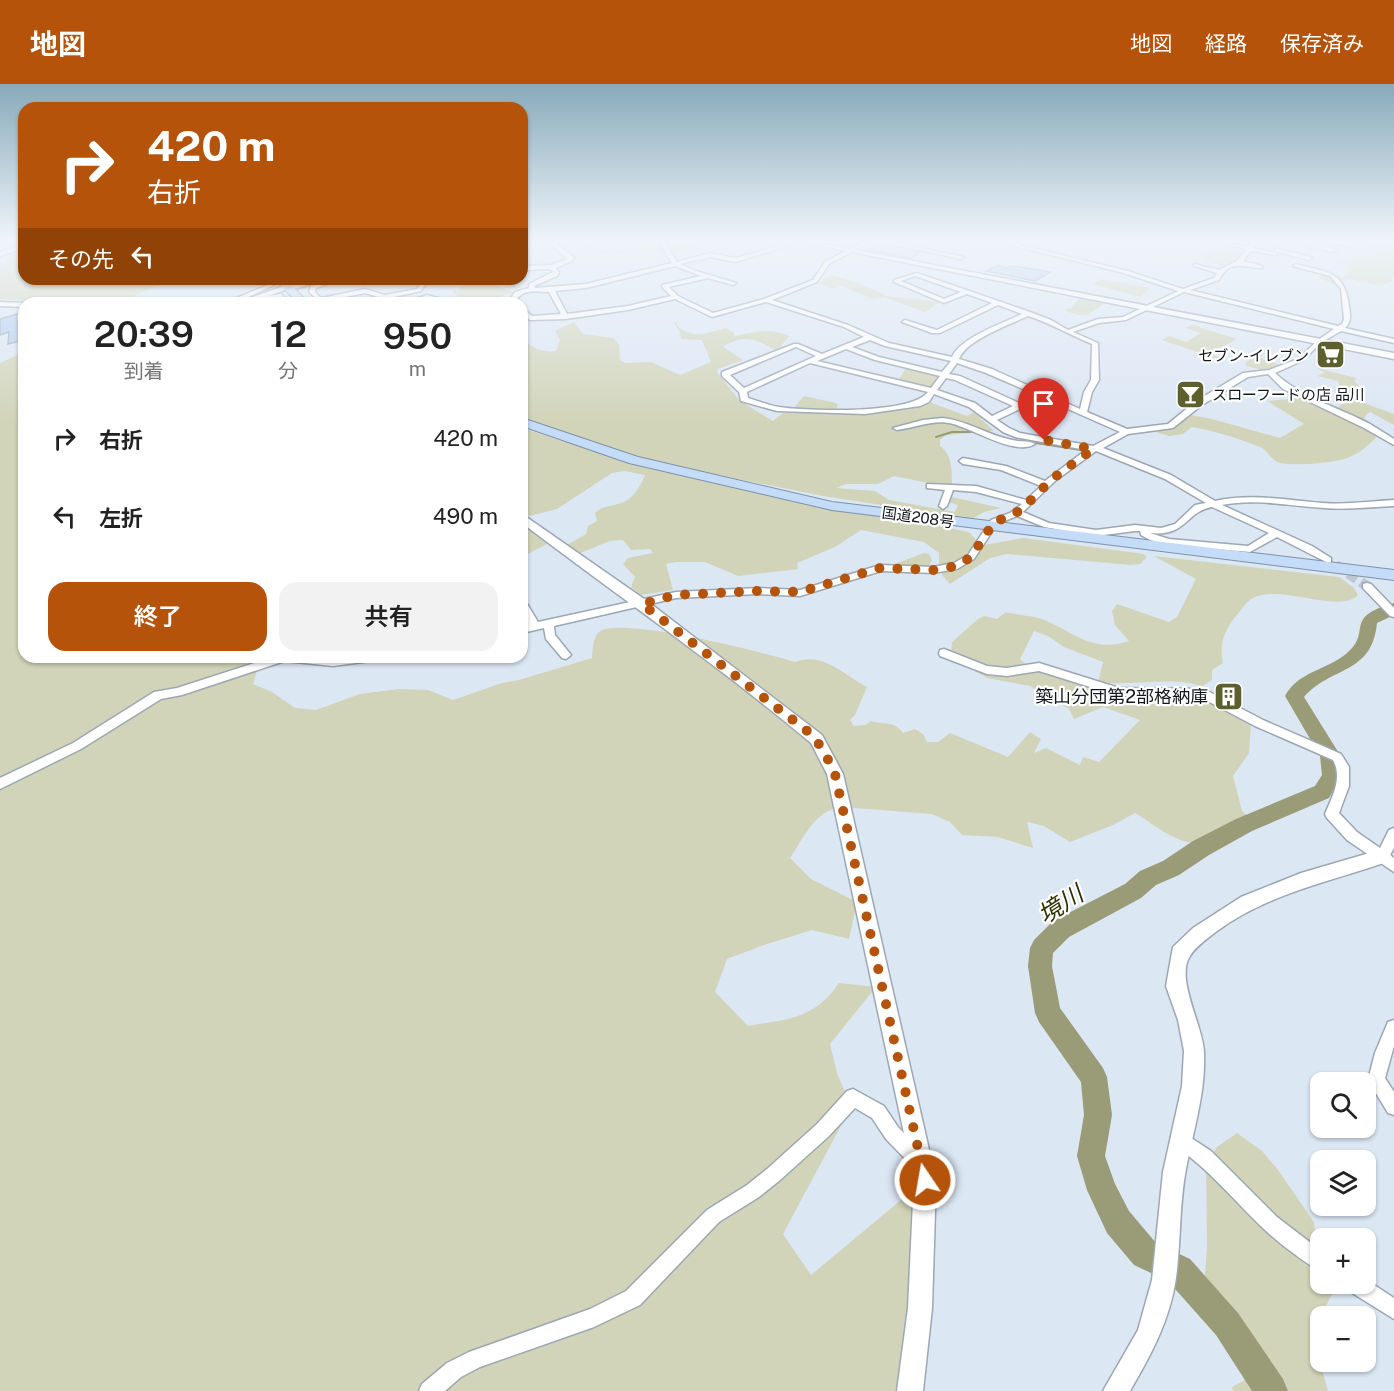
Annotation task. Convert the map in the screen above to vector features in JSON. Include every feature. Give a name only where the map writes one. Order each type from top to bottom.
[{"type":"highway","name":"国道208号","points":[[528,424],[634,460],[832,506],[1394,575]]},
{"type":"street","points":[[558,302],[566,317]]},
{"type":"street","points":[[528,316],[535,319],[566,317],[654,302]]},
{"type":"street","points":[[686,302],[712,315],[759,302]]},
{"type":"street","points":[[772,302],[846,326],[907,351],[955,360],[989,371],[1126,432]]},
{"type":"street","points":[[994,302],[1049,321],[1067,332],[1095,343],[1095,380],[1088,392],[1083,412]]},
{"type":"street","points":[[1109,302],[1394,356]]},
{"type":"street","points":[[1067,332],[1090,323],[1124,318],[1159,302]]},
{"type":"street","points":[[1226,302],[1394,341]]},
{"type":"street","points":[[528,628],[676,595],[758,591],[800,592],[880,568],[945,569],[957,566],[971,557],[994,522],[1016,512],[1092,450],[1126,432],[1170,426],[1199,403],[1246,375],[1270,372],[1300,360],[1320,341],[1339,330],[1347,319],[1345,302]]},
{"type":"street","points":[[905,322],[938,332],[997,303]]},
{"type":"street","points":[[0,304],[18,305]]},
{"type":"street","points":[[822,356],[796,345],[726,371],[725,374],[743,392],[744,399],[777,409],[845,412],[902,408],[926,400],[955,360],[958,352],[975,338],[1028,313]]},
{"type":"street","points":[[743,392],[809,361],[870,337]]},
{"type":"street","points":[[845,346],[877,359],[966,381],[1021,406]]},
{"type":"street","points":[[809,361],[934,390],[972,405],[1006,430],[1092,450],[1168,477],[1213,504],[1309,548],[1328,560]]},
{"type":"street","points":[[1270,372],[1286,387],[1367,426],[1394,443]]},
{"type":"street","points":[[993,419],[1044,395]]},
{"type":"street","points":[[897,428],[948,420],[986,432],[1004,442],[1024,444],[1044,440]]},
{"type":"street","points":[[963,461],[1003,468],[1047,485]]},
{"type":"street","points":[[930,486],[976,489],[1028,503]]},
{"type":"street","points":[[943,506],[950,487]]},
{"type":"street","points":[[1016,512],[1047,525],[1096,533],[1135,528],[1161,531],[1178,526],[1198,507],[1255,499],[1326,506],[1394,503]]},
{"type":"street","points":[[528,522],[593,571],[642,604],[817,739],[835,774],[925,1180],[923,1256],[910,1391]]},
{"type":"street","points":[[1135,528],[1153,538],[1168,542],[1250,549],[1275,534]]},
{"type":"street","points":[[1367,586],[1390,610]]},
{"type":"street","points":[[528,615],[535,627]]},
{"type":"street","points":[[549,624],[550,636],[566,656]]},
{"type":"street","points":[[944,653],[990,671],[1004,673],[1039,667],[1119,692],[1200,692],[1337,756],[1343,767],[1342,786],[1332,814],[1358,841],[1390,860]]},
{"type":"street","points":[[0,784],[77,746],[158,695],[178,692],[267,663]]},
{"type":"street","points":[[1390,860],[1394,834]]},
{"type":"street","points":[[1116,1391],[1149,1335],[1164,1269],[1174,1172],[1192,1086],[1194,1051],[1188,1020],[1176,986],[1180,952],[1214,920],[1252,901],[1316,875],[1390,860]]},
{"type":"street","points":[[1394,1028],[1383,1053],[1376,1080],[1394,1107]]},
{"type":"street","points":[[429,1391],[454,1370],[476,1359],[594,1317],[633,1298],[712,1216],[753,1191],[773,1175],[823,1130],[853,1097],[878,1112],[892,1133],[921,1163]]},
{"type":"street","points":[[1182,1141],[1201,1152],[1264,1219],[1310,1254]]},
{"type":"street","points":[[1371,1294],[1394,1309]]},
{"type":"green space","points":[[898,302],[940,302],[925,312]]},
{"type":"green space","points":[[1076,302],[1105,302],[1090,313],[1081,315],[1064,310],[1072,308]]},
{"type":"green space","points":[[574,322],[583,334],[614,338],[619,345],[620,360],[625,363],[651,362],[680,375],[711,362],[702,340],[681,339],[680,332],[674,323],[677,322],[677,326],[684,331],[696,334],[726,328],[735,336],[768,331],[782,333],[789,336],[777,351],[750,339],[737,340],[723,347],[743,360],[718,369],[717,372],[739,400],[773,421],[783,413],[879,412],[909,409],[929,402],[967,416],[974,412],[994,431],[946,435],[940,440],[940,446],[947,453],[950,463],[952,484],[934,484],[894,476],[878,484],[846,484],[836,488],[875,491],[889,500],[955,512],[958,505],[945,501],[947,496],[1001,508],[984,512],[972,519],[823,496],[678,467],[631,455],[528,421],[528,343],[546,351],[556,351],[560,340],[555,331]]},
{"type":"green space","points":[[1192,325],[1237,339],[1211,353],[1219,358],[1217,359],[1162,340],[1169,336],[1186,342],[1201,333],[1186,328]]},
{"type":"green space","points":[[1263,354],[1260,358],[1280,365],[1267,371],[1246,366],[1246,362]]},
{"type":"green space","points":[[18,355],[18,663],[259,663],[253,684],[272,692],[295,708],[316,710],[360,694],[399,689],[428,690],[453,700],[502,683],[592,658],[594,641],[599,632],[612,628],[634,628],[694,637],[795,662],[805,659],[815,660],[833,666],[867,687],[855,715],[850,720],[854,726],[865,725],[871,721],[896,726],[903,733],[915,729],[923,734],[927,742],[938,742],[950,733],[1008,757],[1030,732],[1041,739],[1034,753],[1046,748],[1080,765],[1083,757],[1099,762],[1140,720],[1103,707],[1074,719],[1069,709],[1030,686],[987,678],[951,657],[952,642],[978,619],[984,616],[997,619],[1006,612],[1042,619],[1095,643],[1106,645],[1129,641],[1115,625],[1112,611],[1117,604],[1169,622],[1177,617],[1196,579],[1154,556],[1339,577],[1353,587],[1358,595],[1350,600],[1338,602],[1280,594],[1267,594],[1252,598],[1242,608],[1226,632],[1222,644],[1223,663],[1212,670],[1212,680],[1201,687],[1167,681],[1098,682],[1103,662],[1064,647],[1048,636],[1034,631],[1020,659],[1029,667],[1105,687],[1200,692],[1251,722],[1249,753],[1233,776],[1242,811],[1251,819],[1216,838],[1201,843],[1186,842],[1171,836],[1135,813],[1113,825],[1070,842],[1044,826],[1027,822],[1033,848],[998,837],[962,835],[950,822],[932,814],[842,807],[832,809],[811,826],[790,858],[811,879],[857,902],[849,939],[812,930],[727,959],[715,992],[748,1026],[788,1019],[810,1011],[830,995],[839,983],[876,987],[830,1044],[837,1073],[851,1107],[783,1234],[811,1275],[925,1180],[902,1391],[0,1391],[0,363]]},
{"type":"green space","points":[[906,368],[939,375],[940,378],[932,389],[898,381]]},
{"type":"green space","points":[[1317,368],[1356,378],[1355,382],[1359,386],[1356,386],[1356,395],[1353,399],[1394,414],[1394,425],[1370,412],[1365,416],[1363,422],[1338,409],[1340,405],[1348,402],[1338,393],[1340,388],[1338,381],[1317,376],[1325,373]]},
{"type":"green space","points":[[804,396],[838,405],[835,411],[792,410]]},
{"type":"green space","points":[[1301,398],[1374,432],[1377,436],[1364,449],[1341,460],[1292,464],[1277,462],[1260,447],[1192,427],[1183,434],[1169,436],[1156,432],[1171,428],[1189,415],[1280,438],[1304,424],[1267,401]]},
{"type":"green space","points":[[528,430],[598,452],[713,482],[847,511],[969,532],[977,541],[964,558],[943,566],[939,563],[939,553],[924,542],[861,530],[835,547],[797,563],[798,569],[738,576],[705,562],[666,564],[673,590],[641,595],[631,587],[635,577],[623,564],[628,558],[653,553],[650,549],[631,550],[623,540],[610,541],[580,553],[567,545],[586,534],[588,526],[597,521],[595,513],[598,510],[629,499],[645,475],[625,471],[612,473],[557,509],[530,516],[528,514]]},
{"type":"green space","points":[[528,530],[547,544],[528,554]]},
{"type":"green space","points":[[1023,538],[1144,554],[1147,557],[1140,564],[1131,565],[1007,554],[990,558],[950,584],[942,575],[942,573],[972,561],[984,545]]},
{"type":"green space","points":[[924,553],[929,554],[932,560],[928,567],[892,565]]},
{"type":"green space","points":[[1237,1133],[1262,1151],[1314,1222],[1315,1228],[1310,1228],[1310,1294],[1332,1294],[1326,1306],[1310,1306],[1310,1372],[1323,1372],[1328,1391],[1233,1391],[1232,1387],[1249,1378],[1259,1357],[1204,1284],[1207,1248],[1206,1165],[1217,1147]]},
{"type":"building","points":[[18,314],[18,342],[8,344],[9,332],[0,335],[0,319]]},
{"type":"waterway","points":[[936,437],[952,432],[976,432]]},
{"type":"waterway","points":[[1036,443],[1087,451]]},
{"type":"waterway","points":[[1264,503],[1332,508]]},
{"type":"waterway","name":"境川","points":[[1271,1391],[1227,1324],[1179,1270],[1145,1254],[1118,1222],[1102,1190],[1091,1156],[1098,1115],[1094,1077],[1048,1013],[1040,966],[1042,948],[1061,929],[1133,891],[1148,878],[1171,868],[1201,848],[1244,825],[1322,792],[1332,776],[1330,755],[1294,696],[1311,681],[1352,658],[1366,640],[1369,621],[1380,613],[1394,609]]},
{"type":"tunnel","points":[[1336,565],[1367,586]]},
{"type":"place","name":"セブン-イレブン","points":[[1330,355]]},
{"type":"place","name":"スローフードの店 品川","points":[[1191,394]]},
{"type":"place","name":"築山分団第2部格納庫","points":[[1229,696]]},
{"type":"route","points":[[925,1180],[835,774],[828,759],[817,739],[642,604],[676,595],[809,591],[880,568],[933,570],[957,566],[971,557],[994,522],[1013,515],[1024,507],[1059,473],[1093,449],[1044,440]]}]
